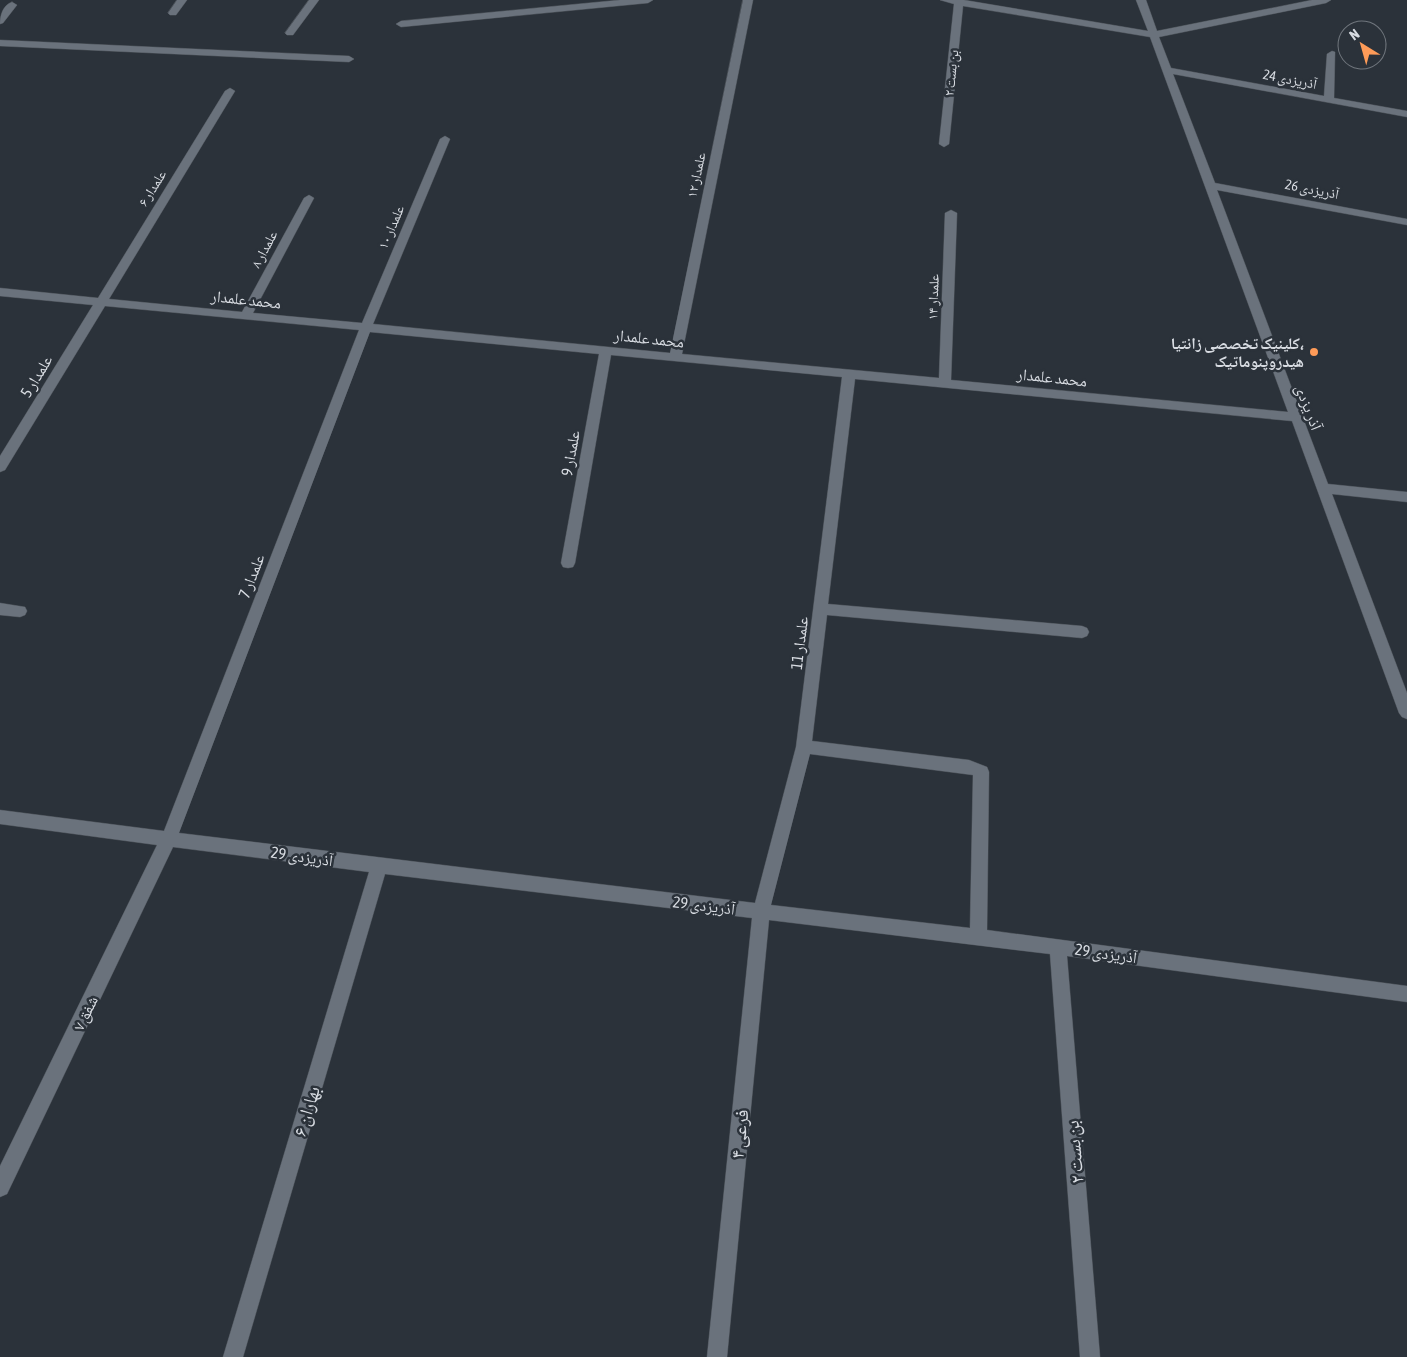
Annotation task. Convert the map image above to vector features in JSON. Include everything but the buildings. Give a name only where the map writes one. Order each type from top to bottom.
[{"type":"street","points":[[173,13],[182,0]]},
{"type":"street","points":[[290,33],[314,0]]},
{"type":"street","points":[[524,0],[526,13]]},
{"type":"street","points":[[401,24],[648,0]]},
{"type":"street","name":"علمدار ۱۲","points":[[675,357],[748,0]]},
{"type":"street","points":[[945,0],[1153,35],[1326,0]]},
{"type":"street","name":"آذر یزدی","points":[[1141,0],[1407,713]]},
{"type":"street","name":"بن بست ۲","points":[[944,144],[959,1]]},
{"type":"street","points":[[0,4],[15,3]]},
{"type":"street","points":[[0,21],[15,3]]},
{"type":"street","points":[[0,43],[349,59]]},
{"type":"street","points":[[1329,100],[1332,54]]},
{"type":"street","name":"آذریزدی 24","points":[[1168,70],[1407,114]]},
{"type":"street","name":"علمدار ۶","points":[[100,302],[230,91]]},
{"type":"street","name":"علمدار ۱۰","points":[[366,327],[445,139]]},
{"type":"street","name":"آذریزدی 26","points":[[1211,186],[1407,222]]},
{"type":"street","name":"علمدار ۸","points":[[246,315],[309,198]]},
{"type":"street","name":"علمدار ۱۴","points":[[945,383],[951,213]]},
{"type":"street","name":"محمد علمدار","points":[[0,292],[1295,417]]},
{"type":"street","name":"علمدار 5","points":[[0,467],[100,302]]},
{"type":"street","name":"علمدار 7","points":[[169,838],[366,327]]},
{"type":"street","name":"علمدار 9","points":[[568,563],[606,350]]},
{"type":"street","name":"علمدار 11","points":[[761,912],[804,747],[849,374]]},
{"type":"street","points":[[1324,488],[1407,497]]},
{"type":"street","points":[[0,609],[20,611]]},
{"type":"street","points":[[821,609],[1082,632]]},
{"type":"street","points":[[804,747],[969,767],[980,772],[982,778],[978,937]]},
{"type":"street","name":"آذریزدی 29","points":[[0,817],[379,866],[1058,947],[1407,994]]},
{"type":"street","name":"شفق ۷","points":[[0,1188],[169,838]]},
{"type":"street","name":"بهاران ۶","points":[[233,1357],[379,866]]},
{"type":"street","name":"فرعی ۴","points":[[717,1357],[761,912]]},
{"type":"street","name":"بن بست ۲","points":[[1058,947],[1090,1357]]},
{"type":"place","name":"کلینیک تخصصی زانتیا، هیدروپنوماتیک","points":[[1314,352]]}]
